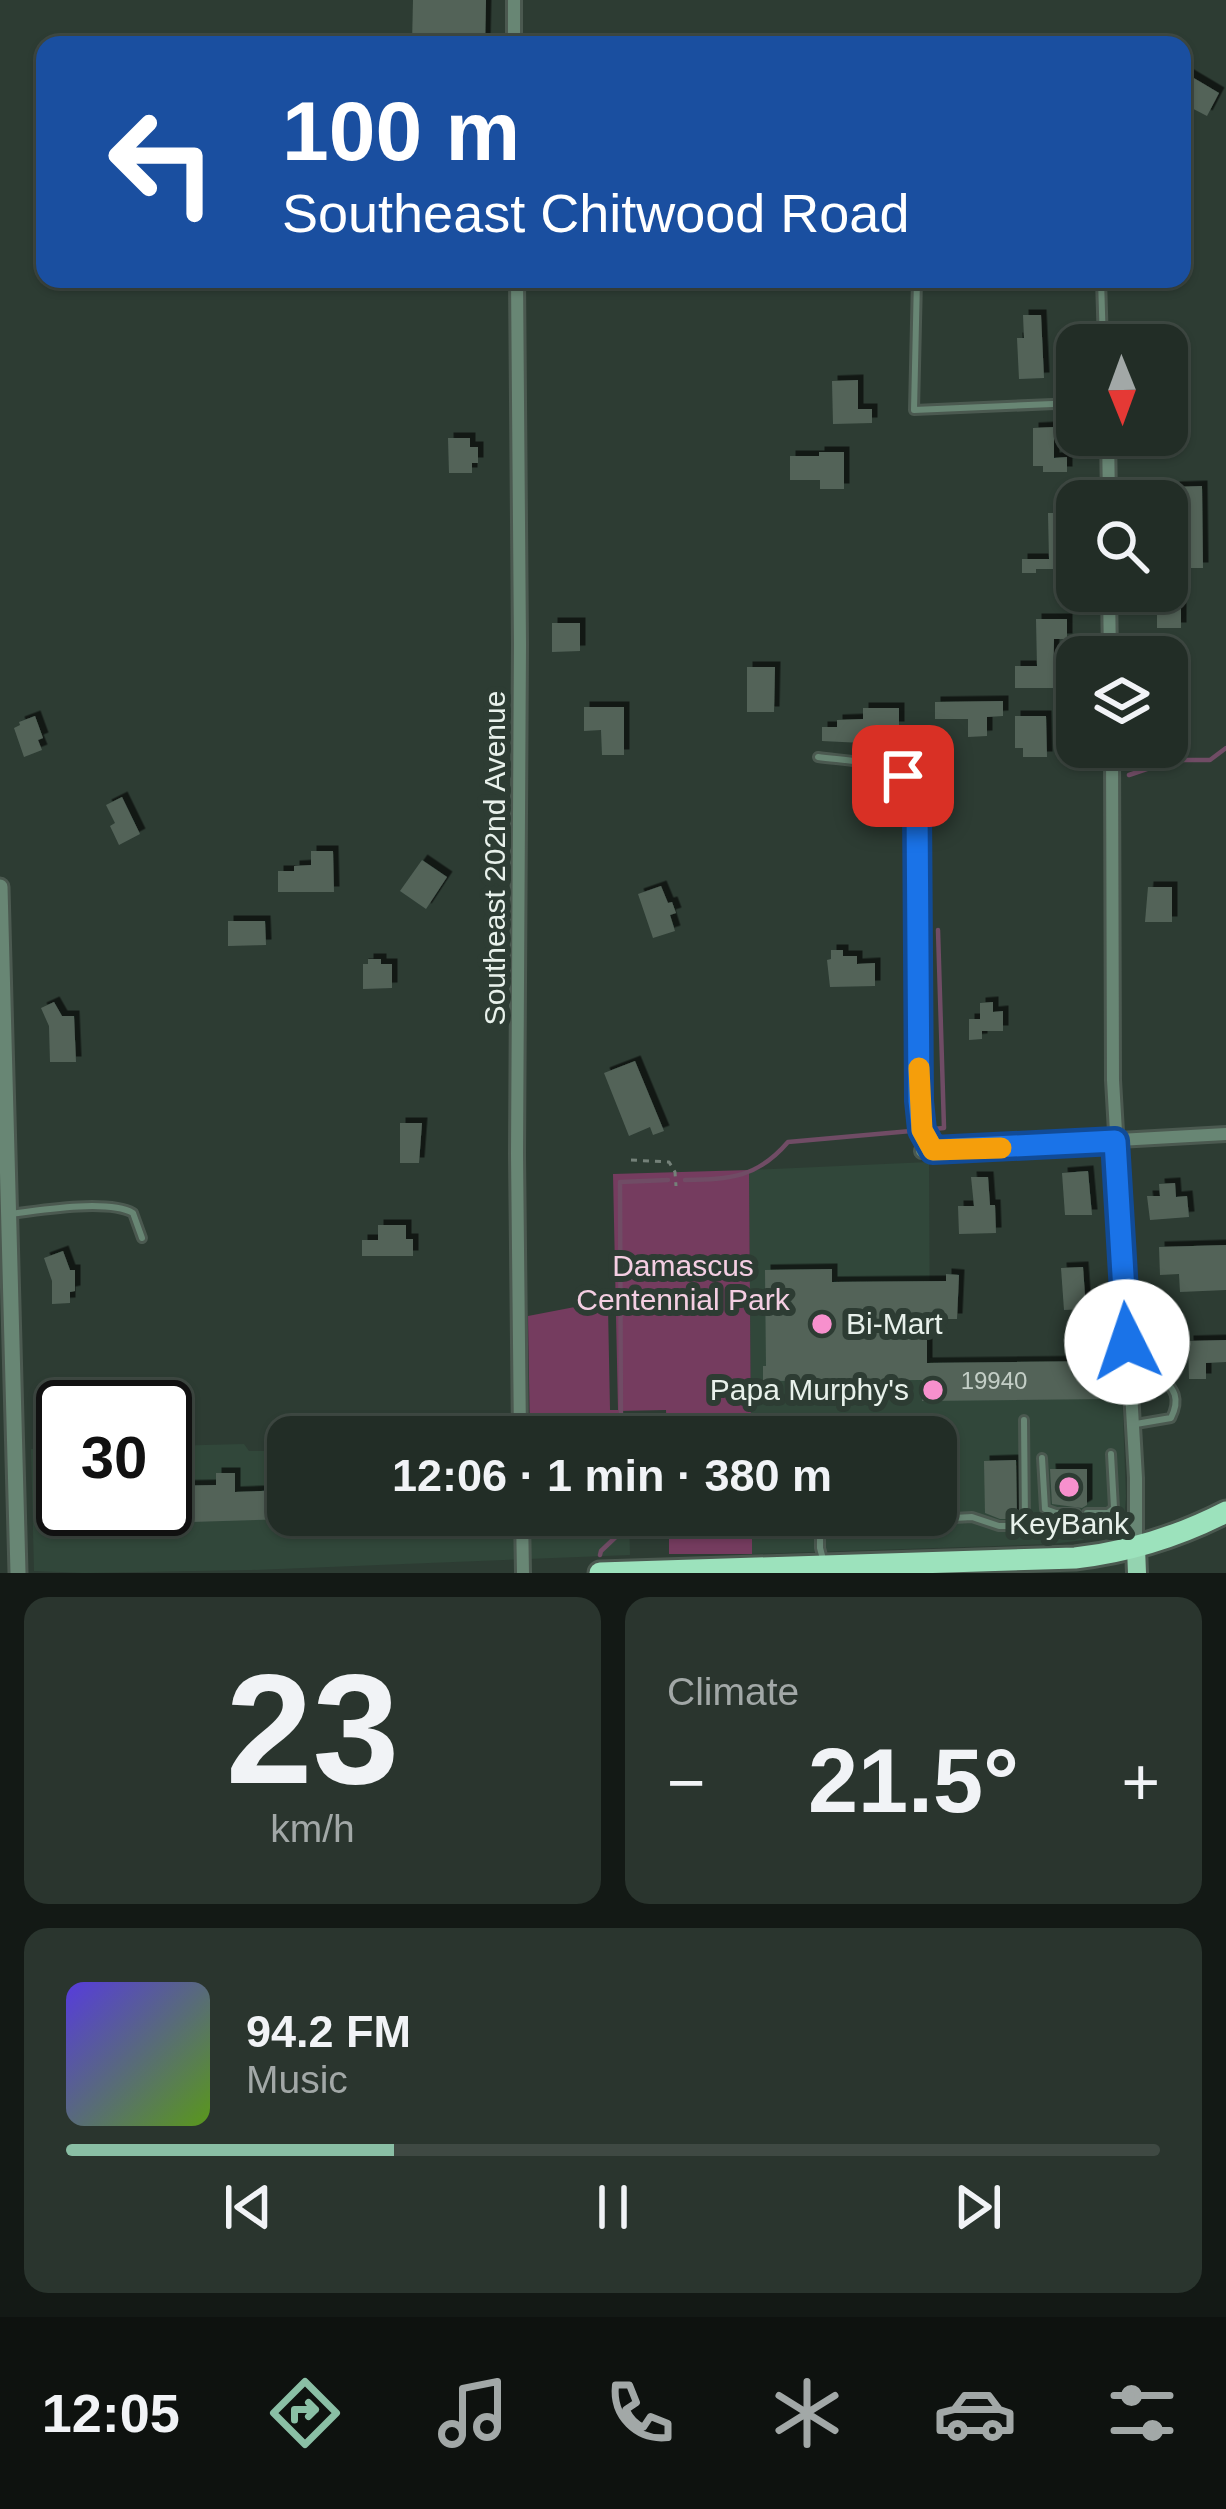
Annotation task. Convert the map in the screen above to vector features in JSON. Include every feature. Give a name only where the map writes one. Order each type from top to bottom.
[{"type":"highway","points":[[600,1573],[1042,1561],[1136,1547],[1175,1536],[1226,1512]]},
{"type":"main road","points":[[1136,1547],[1137,1573]]},
{"type":"street","points":[[514,0],[514,36]]},
{"type":"street","name":"Southeast 202nd Avenue","points":[[517,288],[520,1416]]},
{"type":"street","points":[[1112,768],[1115,1141],[1136,1547]]},
{"type":"street","points":[[0,887],[8,1215],[4,1264],[18,1573]]},
{"type":"street","points":[[928,1151],[1226,1134]]},
{"type":"street","points":[[522,1536],[523,1573]]},
{"type":"lane","points":[[917,288],[914,410],[1056,404]]},
{"type":"lane","points":[[1101,288],[1102,324]]},
{"type":"lane","points":[[818,758],[885,766],[916,790],[919,1101],[928,1151]]},
{"type":"lane","points":[[8,1215],[69,1207],[124,1208],[133,1213],[142,1238]]},
{"type":"lane","points":[[1129,1371],[1158,1371],[1175,1394],[1177,1405],[1171,1418],[1133,1424]]},
{"type":"lane","points":[[957,1518],[972,1517],[999,1526],[1025,1522],[1024,1420]]},
{"type":"lane","points":[[1088,1513],[1108,1513],[1114,1508],[1112,1454]]},
{"type":"lane","points":[[1042,1458],[1045,1509],[1076,1513]]},
{"type":"lane","points":[[820,1536],[824,1567]]},
{"type":"path","points":[[632,1160],[669,1162],[676,1186]]},
{"type":"shaded area","points":[[929,1162],[930,1358],[1118,1356],[1126,1497],[1123,1531],[1117,1536],[1052,1544],[752,1554],[752,1536],[957,1536],[957,1416],[751,1416],[749,1170]]},
{"type":"shaded area","points":[[244,1444],[249,1451],[267,1451],[267,1536],[630,1536],[630,1555],[251,1570],[34,1571],[31,1449],[36,1449],[36,1536],[192,1536],[192,1445]]},
{"type":"green space","name":"Damascus Centennial Park","points":[[749,1170],[751,1416],[666,1416],[666,1410],[619,1411],[619,1416],[530,1416],[528,1316],[580,1306],[608,1307],[610,1410],[618,1410],[613,1174]]},
{"type":"green space","points":[[669,1536],[752,1536],[752,1554],[669,1554]]},
{"type":"building","points":[[413,0],[486,0],[485,36],[412,36]]},
{"type":"building","points":[[1191,76],[1219,93],[1207,116],[1191,108]]},
{"type":"building","points":[[1023,315],[1041,315],[1044,378],[1019,379],[1017,338],[1024,338]]},
{"type":"building","points":[[858,380],[858,409],[872,409],[872,423],[833,424],[832,381]]},
{"type":"building","points":[[1054,427],[1054,458],[1067,457],[1067,472],[1043,472],[1043,466],[1033,466],[1033,428]]},
{"type":"building","points":[[448,438],[470,438],[470,447],[478,447],[472,473],[449,473]]},
{"type":"building","points":[[819,452],[844,452],[844,489],[820,489],[820,480],[790,480],[790,456],[819,456]]},
{"type":"building","points":[[1188,486],[1202,486],[1203,568],[1188,568]]},
{"type":"building","points":[[1048,513],[1056,513],[1056,569],[1022,573],[1022,559],[1049,559]]},
{"type":"building","points":[[1157,612],[1181,612],[1181,628],[1157,628]]},
{"type":"building","points":[[1036,619],[1067,619],[1067,636],[1054,639],[1053,688],[1015,688],[1015,666],[1037,666]]},
{"type":"building","points":[[552,623],[580,623],[580,651],[552,652]]},
{"type":"building","points":[[747,667],[775,667],[774,712],[747,712]]},
{"type":"building","points":[[1003,701],[1003,716],[987,717],[987,736],[968,737],[968,719],[935,719],[935,702]]},
{"type":"building","points":[[584,707],[624,707],[624,755],[602,755],[601,730],[584,731]]},
{"type":"building","points":[[863,708],[899,708],[899,727],[875,727],[875,737],[863,737],[863,743],[822,741],[822,727],[837,727],[837,720],[863,719]]},
{"type":"building","points":[[35,716],[42,750],[24,757],[14,728]]},
{"type":"building","points":[[1015,716],[1046,716],[1047,757],[1023,757],[1023,748],[1015,748]]},
{"type":"building","points":[[122,797],[140,834],[119,845],[106,805]]},
{"type":"building","points":[[311,851],[333,851],[334,892],[278,892],[278,871],[311,865]]},
{"type":"building","points":[[422,860],[447,877],[426,909],[400,891]]},
{"type":"building","points":[[661,886],[676,913],[670,915],[675,931],[653,938],[638,894]]},
{"type":"building","points":[[1148,887],[1172,887],[1172,922],[1145,922]]},
{"type":"building","points":[[228,921],[265,921],[266,945],[228,946]]},
{"type":"building","points":[[831,950],[857,956],[857,964],[875,963],[875,986],[830,987],[827,960]]},
{"type":"building","points":[[368,959],[392,964],[392,988],[363,989],[363,964]]},
{"type":"building","points":[[54,1002],[62,1016],[74,1016],[76,1062],[50,1062],[49,1026],[41,1008]]},
{"type":"building","points":[[993,1002],[993,1012],[1003,1011],[1003,1031],[982,1031],[982,1039],[969,1040],[969,1019],[980,1019],[980,1003]]},
{"type":"building","points":[[635,1061],[664,1131],[653,1135],[650,1127],[629,1136],[604,1073]]},
{"type":"building","points":[[400,1123],[422,1123],[419,1163],[400,1163]]},
{"type":"building","points":[[1088,1171],[1092,1215],[1065,1215],[1062,1173]]},
{"type":"building","points":[[971,1177],[988,1177],[996,1233],[959,1234],[958,1206],[974,1206]]},
{"type":"building","points":[[1175,1183],[1176,1197],[1187,1196],[1189,1217],[1150,1220],[1147,1196],[1160,1196],[1159,1184]]},
{"type":"building","points":[[378,1225],[406,1225],[406,1239],[413,1239],[413,1256],[362,1256],[362,1240],[378,1240]]},
{"type":"building","points":[[1226,1245],[1226,1290],[1180,1292],[1179,1274],[1160,1275],[1159,1247]]},
{"type":"building","points":[[63,1251],[70,1270],[75,1270],[75,1291],[70,1292],[70,1303],[52,1304],[52,1281],[44,1258]]},
{"type":"building","points":[[1083,1267],[1086,1309],[1064,1310],[1061,1268]]},
{"type":"building","points":[[832,1269],[832,1282],[946,1281],[946,1274],[959,1275],[957,1319],[927,1319],[927,1363],[1109,1361],[1109,1399],[922,1401],[922,1380],[763,1381],[765,1270]]},
{"type":"building","points":[[1226,1340],[1226,1362],[1206,1363],[1206,1379],[1189,1379],[1188,1341]]},
{"type":"building","points":[[1016,1460],[1017,1519],[985,1513],[984,1461]]},
{"type":"building","name":"KeyBank","points":[[1050,1469],[1087,1469],[1087,1505],[1052,1504]]},
{"type":"building","points":[[216,1473],[235,1473],[235,1492],[267,1491],[267,1520],[192,1522],[192,1485],[216,1485]]},
{"type":"waterway","points":[[1129,775],[1173,760],[1210,760],[1226,748]]},
{"type":"waterway","points":[[933,1129],[944,1128],[938,930]]},
{"type":"waterway","points":[[685,1180],[754,1170],[788,1142],[911,1131]]},
{"type":"waterway","points":[[621,1416],[620,1182],[668,1180]]},
{"type":"waterway","points":[[600,1555],[617,1536]]},
{"type":"slow traffic","points":[[919,1068],[922,1130],[933,1150],[1001,1148]]},
{"type":"place","name":"Bi-Mart","points":[[822,1324]]},
{"type":"place","name":"Papa Murphy's","points":[[933,1390]]},
{"type":"place","name":"KeyBank","points":[[1069,1487]]},
{"type":"route","points":[[903,776],[916,790],[917,805],[922,1130],[933,1150],[1115,1141],[1127,1342]]}]
